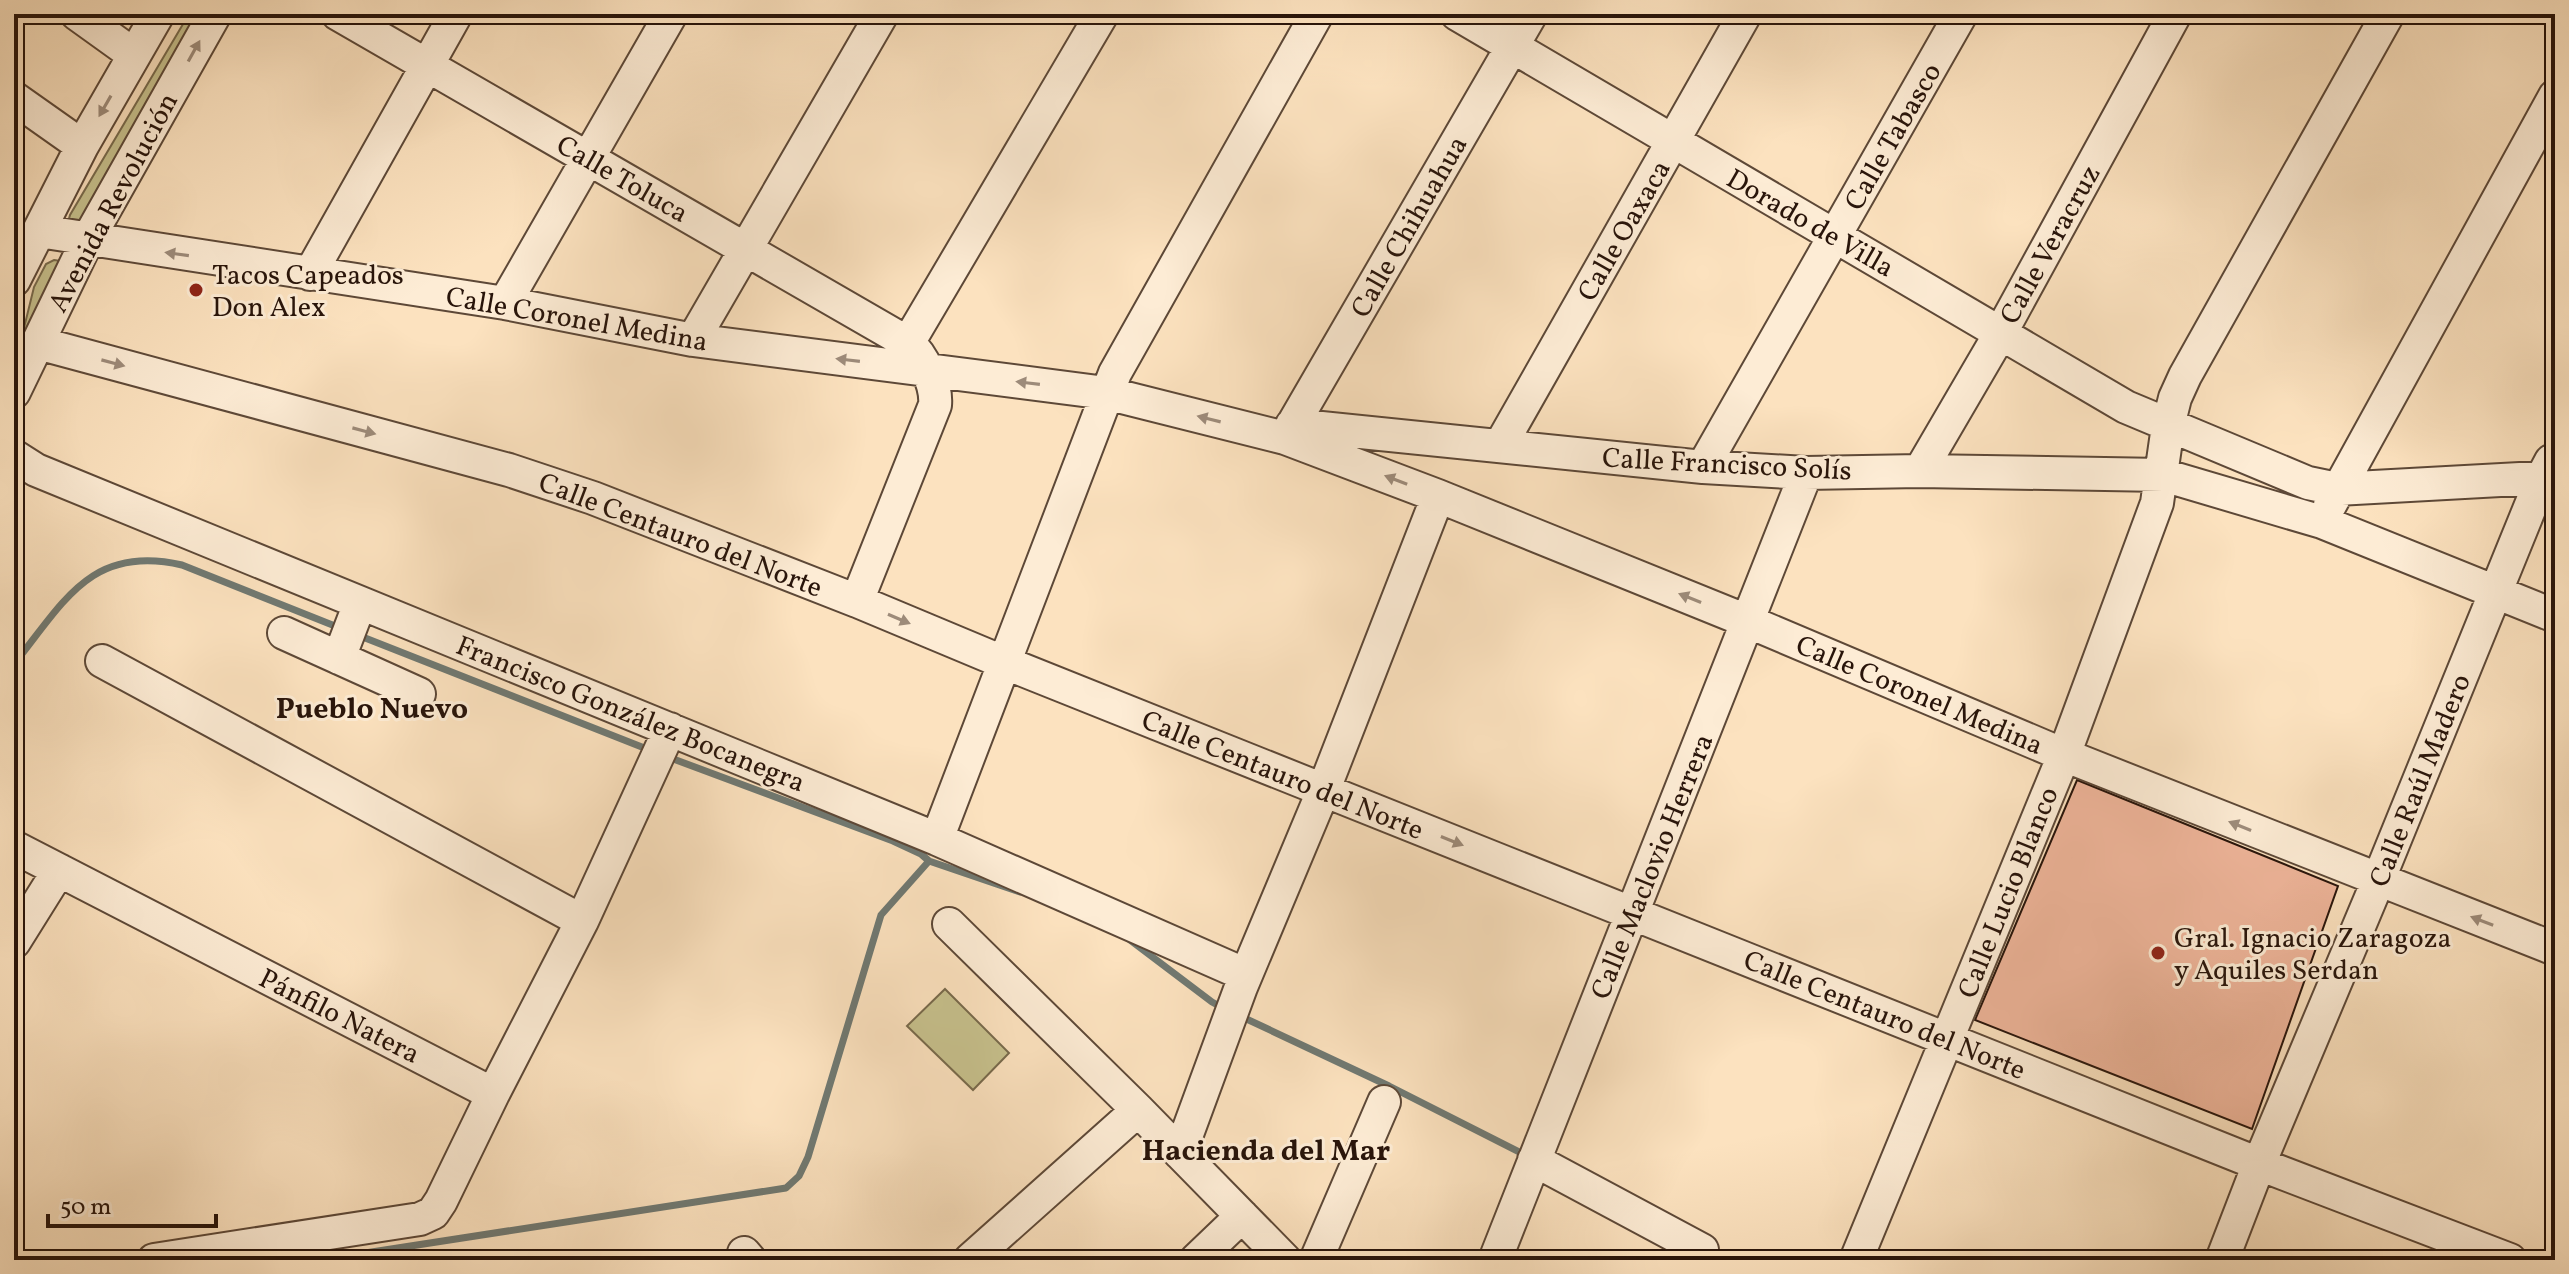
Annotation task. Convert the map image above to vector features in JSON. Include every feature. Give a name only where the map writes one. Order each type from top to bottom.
[{"type":"street","points":[[77,14],[134,55]]},
{"type":"street","name":"Avenida Revolución","points":[[15,277],[82,146],[158,14]]},
{"type":"street","name":"Avenida Revolución","points":[[14,392],[87,241],[215,14]]},
{"type":"street","name":"Calle Toluca","points":[[338,14],[746,249],[917,356]]},
{"type":"street","points":[[310,274],[456,14]]},
{"type":"street","points":[[505,303],[671,14]]},
{"type":"street","points":[[693,340],[882,14]]},
{"type":"street","points":[[857,601],[935,405],[935,388],[917,356],[1102,14]]},
{"type":"street","points":[[937,839],[1106,393],[1129,345],[1317,14]]},
{"type":"street","name":"Dorado de Villa","points":[[1457,14],[2000,334],[2126,407],[2168,426]]},
{"type":"street","name":"Calle Chihuahua","points":[[1289,431],[1531,14]]},
{"type":"street","name":"Calle Oaxaca","points":[[1500,446],[1745,14]]},
{"type":"street","name":"Calle Tabasco","points":[[1703,467],[1961,14]]},
{"type":"street","name":"Calle Veracruz","points":[[1920,471],[2000,334],[2175,14]]},
{"type":"street","name":"Calle Lucio Blanco","points":[[1856,1260],[2064,755],[2157,503],[2175,398],[2388,14]]},
{"type":"street","points":[[2322,522],[2337,489],[2555,96]]},
{"type":"street","points":[[14,98],[82,146]]},
{"type":"street","name":"Calle Coronel Medina","points":[[39,231],[87,241],[505,303],[693,340],[917,356],[1289,431],[1438,496],[1747,621],[2064,755],[2555,949]]},
{"type":"street","name":"Calle Centauro del Norte","points":[[38,343],[509,470],[646,518],[2259,1164],[2510,1260]]},
{"type":"street","points":[[2168,426],[2308,483],[2337,489],[2551,470]]},
{"type":"street","name":"Calle Francisco Solís","points":[[1289,431],[1806,473],[1920,471],[2163,475],[2322,522],[2555,616]]},
{"type":"street","name":"Francisco González Bocanegra","points":[[14,456],[36,470],[360,603],[662,747],[937,839],[1239,992]]},
{"type":"street","name":"Calle Raúl Madero","points":[[2222,1260],[2495,593],[2551,470]]},
{"type":"street","name":"Calle Maclovio Herrera","points":[[1495,1260],[1806,473]]},
{"type":"street","points":[[1180,1153],[1239,992],[1324,789],[1438,496]]},
{"type":"street","points":[[339,658],[360,603]]},
{"type":"street","points":[[284,633],[419,694]]},
{"type":"street","points":[[102,661],[582,921]]},
{"type":"street","points":[[154,1260],[420,1219],[433,1213],[582,921],[662,747]]},
{"type":"street","name":"Pánfilo Natera","points":[[14,847],[493,1094]]},
{"type":"street","points":[[14,942],[59,870]]},
{"type":"street","points":[[949,924],[1285,1260]]},
{"type":"street","points":[[1316,1260],[1384,1102]]},
{"type":"street","points":[[970,1260],[1138,1110]]},
{"type":"street","points":[[1534,1160],[1702,1250]]},
{"type":"street","points":[[1196,1260],[1242,1216]]},
{"type":"shaded area","points":[[189,14],[210,14],[92,221],[67,226],[70,215]]},
{"type":"shaded area","points":[[61,261],[14,384],[14,354],[34,287],[46,264]]},
{"type":"shaded area","points":[[945,989],[1009,1053],[973,1090],[907,1026]]},
{"type":"building","name":"Gral. Ignacio Zaragoza y Aquiles Serdan","points":[[2077,780],[2338,886],[2252,1129],[1975,1020]]},
{"type":"waterway","points":[[14,664],[65,600],[83,583],[102,571],[124,563],[151,561],[182,565],[340,628]]},
{"type":"waterway","points":[[355,634],[652,751]]},
{"type":"waterway","points":[[668,757],[893,841],[929,861]]},
{"type":"waterway","points":[[320,1260],[786,1188],[799,1176],[808,1157],[881,915],[929,861],[1020,892]]},
{"type":"waterway","points":[[1130,940],[1223,1008]]},
{"type":"waterway","points":[[1238,1015],[1525,1155]]},
{"type":"place","name":"Tacos Capeados Don Alex","points":[[196,290]]},
{"type":"place","name":"Gral. Ignacio Zaragoza y Aquiles Serdan","points":[[2158,953]]},
{"type":"district","name":"Pueblo Nuevo","points":[[372,708]]},
{"type":"district","name":"Hacienda del Mar","points":[[1266,1150]]}]
